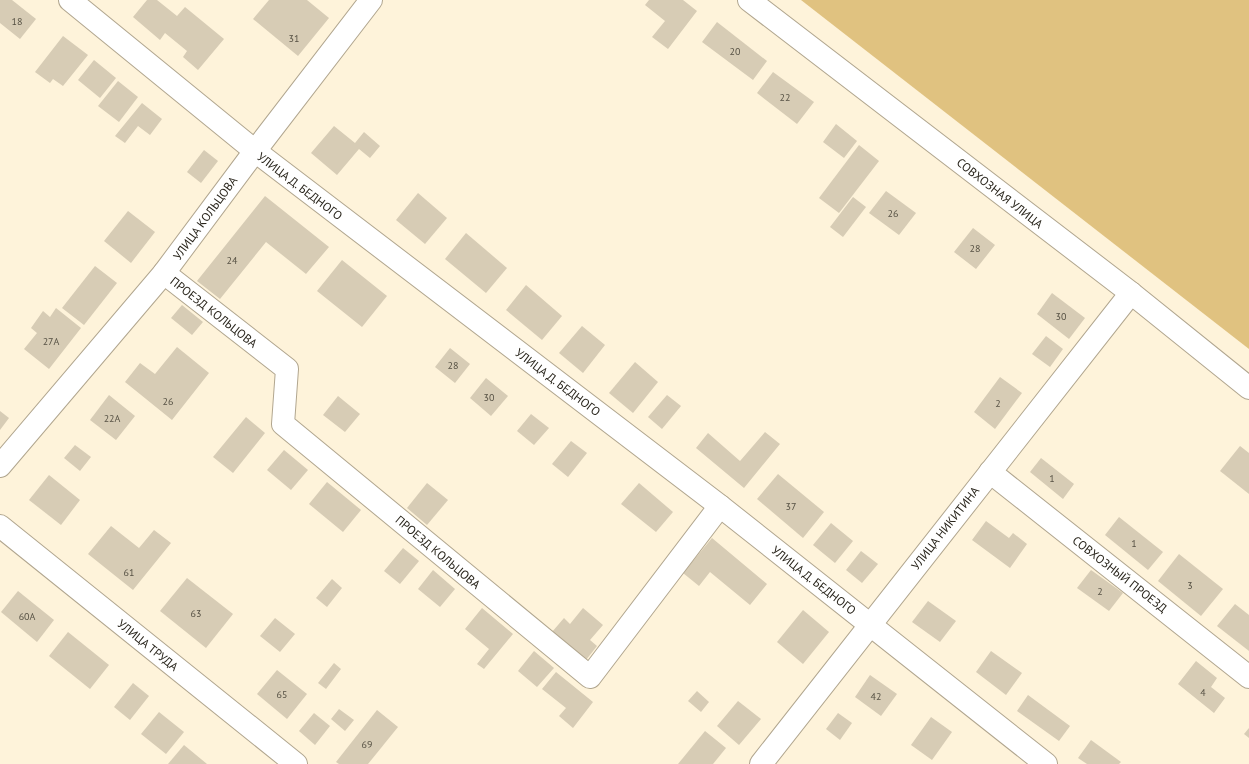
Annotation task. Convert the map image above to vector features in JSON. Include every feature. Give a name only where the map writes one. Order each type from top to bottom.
[{"type":"street","name":"УЛИЦА Д. БЕДНОГО","points":[[70,0],[255,151],[720,506],[1046,764]]},
{"type":"street","name":"УЛИЦА КОЛЬЦОВА","points":[[0,466],[164,273],[371,0]]},
{"type":"street","name":"СОВХОЗНАЯ УЛИЦА","points":[[749,0],[1131,293],[1249,388]]},
{"type":"street","name":"ПРОЕЗД КОЛЬЦОВА","points":[[164,273],[287,369],[283,424],[590,677],[720,506]]},
{"type":"street","name":"УЛИЦА НИКИТИНА","points":[[761,764],[1131,293]]},
{"type":"street","name":"СОВХОЗНЫЙ ПРОЕЗД","points":[[990,472],[1249,677]]},
{"type":"street","name":"УЛИЦА ТРУДА","points":[[0,526],[296,764]]},
{"type":"shaded area","points":[[801,0],[1249,0],[1249,349]]},
{"type":"building","points":[[0,0],[12,0],[36,19],[20,39],[0,23]]},
{"type":"building","points":[[147,0],[157,0],[177,16],[185,7],[224,39],[198,70],[183,57],[187,51],[165,33],[160,40],[133,17]]},
{"type":"building","points":[[269,0],[307,0],[329,18],[298,56],[253,19]]},
{"type":"building","points":[[649,0],[683,0],[697,11],[668,49],[652,37],[665,21],[645,5]]},
{"type":"building","points":[[717,22],[767,61],[753,80],[702,42]]},
{"type":"building","points":[[63,36],[88,55],[63,86],[53,79],[50,83],[35,72]]},
{"type":"building","points":[[94,60],[116,78],[100,98],[78,80]]},
{"type":"building","points":[[773,72],[814,102],[797,124],[757,93]]},
{"type":"building","points":[[118,81],[138,97],[119,122],[98,106]]},
{"type":"building","points":[[142,103],[162,119],[150,135],[138,126],[125,143],[115,136]]},
{"type":"building","points":[[836,124],[857,141],[844,158],[823,142]]},
{"type":"building","points":[[334,126],[355,143],[364,132],[380,146],[370,158],[359,149],[337,175],[311,153]]},
{"type":"building","points":[[859,145],[879,161],[839,213],[819,198]]},
{"type":"building","points":[[204,150],[218,161],[201,183],[187,172]]},
{"type":"building","points":[[886,191],[916,213],[899,235],[869,213]]},
{"type":"building","points":[[418,193],[447,218],[425,244],[396,220]]},
{"type":"building","points":[[265,196],[329,247],[306,274],[266,242],[220,299],[197,281]]},
{"type":"building","points":[[853,197],[866,207],[843,237],[830,227]]},
{"type":"building","points":[[128,211],[155,232],[131,263],[104,241]]},
{"type":"building","points":[[973,228],[995,245],[976,269],[954,252]]},
{"type":"building","points":[[466,233],[507,268],[486,293],[445,259]]},
{"type":"building","points":[[342,260],[387,296],[362,327],[317,291]]},
{"type":"building","points":[[95,266],[117,283],[84,325],[62,308]]},
{"type":"building","points":[[526,285],[562,316],[542,340],[506,310]]},
{"type":"building","points":[[1052,293],[1085,318],[1069,339],[1037,314]]},
{"type":"building","points":[[182,305],[203,322],[192,335],[171,318]]},
{"type":"building","points":[[56,308],[81,328],[49,369],[24,349],[37,333],[31,328],[43,311],[50,317]]},
{"type":"building","points":[[582,326],[605,345],[583,373],[559,353]]},
{"type":"building","points":[[1046,336],[1063,349],[1050,367],[1032,354]]},
{"type":"building","points":[[177,347],[209,373],[172,420],[125,382],[140,363],[155,374]]},
{"type":"building","points":[[450,348],[470,364],[455,383],[435,367]]},
{"type":"building","points":[[635,362],[658,382],[633,413],[609,393]]},
{"type":"building","points":[[1000,377],[1022,393],[995,429],[974,412]]},
{"type":"building","points":[[486,378],[508,396],[491,416],[470,398]]},
{"type":"building","points":[[109,395],[135,416],[116,440],[90,420]]},
{"type":"building","points":[[667,395],[681,406],[662,429],[648,417]]},
{"type":"building","points":[[338,396],[360,414],[345,432],[323,415]]},
{"type":"building","points":[[0,411],[9,418],[0,430]]},
{"type":"building","points":[[531,414],[549,428],[534,445],[517,431]]},
{"type":"building","points":[[246,417],[265,433],[233,473],[213,457]]},
{"type":"building","points":[[765,432],[780,444],[744,488],[696,448],[708,433],[740,461]]},
{"type":"building","points":[[571,441],[587,453],[568,477],[552,464]]},
{"type":"building","points":[[75,445],[91,457],[80,471],[64,458]]},
{"type":"building","points":[[1240,446],[1249,453],[1249,494],[1220,471]]},
{"type":"building","points":[[284,450],[308,470],[291,490],[267,470]]},
{"type":"building","points":[[1041,458],[1074,484],[1063,499],[1030,472]]},
{"type":"building","points":[[778,474],[824,512],[803,538],[757,499]]},
{"type":"building","points":[[49,475],[80,500],[61,525],[29,500]]},
{"type":"building","points":[[327,482],[361,510],[343,532],[309,504]]},
{"type":"building","points":[[427,483],[448,500],[427,525],[407,508]]},
{"type":"building","points":[[639,483],[673,512],[656,532],[621,504]]},
{"type":"building","points":[[1119,517],[1163,552],[1148,570],[1105,535]]},
{"type":"building","points":[[986,521],[1009,538],[1013,533],[1027,544],[1010,568],[972,540]]},
{"type":"building","points":[[831,523],[853,541],[835,563],[813,545]]},
{"type":"building","points":[[111,526],[139,548],[154,530],[171,543],[133,590],[88,554]]},
{"type":"building","points":[[712,538],[767,584],[750,605],[710,572],[699,586],[683,573]]},
{"type":"building","points":[[403,548],[419,561],[400,584],[384,571]]},
{"type":"building","points":[[861,551],[878,564],[862,583],[846,570]]},
{"type":"building","points":[[1179,554],[1223,589],[1201,616],[1158,581]]},
{"type":"building","points":[[433,570],[455,589],[440,607],[418,589]]},
{"type":"building","points":[[1091,570],[1123,593],[1109,611],[1077,588]]},
{"type":"building","points":[[187,578],[233,614],[206,648],[160,611]]},
{"type":"building","points":[[332,579],[342,588],[327,607],[316,598]]},
{"type":"building","points":[[18,591],[54,620],[37,642],[1,612]]},
{"type":"building","points":[[928,601],[956,621],[940,642],[912,622]]},
{"type":"building","points":[[1235,604],[1249,615],[1249,651],[1217,626]]},
{"type":"building","points":[[482,608],[513,634],[484,669],[477,664],[489,649],[465,629]]},
{"type":"building","points":[[583,608],[603,625],[590,640],[597,646],[586,660],[552,632],[564,618],[570,624]]},
{"type":"building","points":[[803,610],[829,632],[803,664],[777,642]]},
{"type":"building","points":[[275,618],[295,634],[280,652],[260,636]]},
{"type":"building","points":[[68,632],[109,665],[90,689],[49,656]]},
{"type":"building","points":[[534,651],[554,668],[537,687],[518,671]]},
{"type":"building","points":[[991,651],[1022,673],[1006,695],[976,672]]},
{"type":"building","points":[[1196,661],[1217,678],[1211,687],[1225,698],[1214,713],[1178,684]]},
{"type":"building","points":[[334,663],[341,669],[326,689],[318,683]]},
{"type":"building","points":[[277,670],[307,694],[287,719],[257,694]]},
{"type":"building","points":[[556,672],[593,702],[573,728],[559,716],[566,708],[542,689]]},
{"type":"building","points":[[870,675],[897,694],[881,716],[855,697]]},
{"type":"building","points":[[133,683],[149,696],[130,720],[114,707]]},
{"type":"building","points":[[697,691],[709,702],[701,712],[688,701]]},
{"type":"building","points":[[1028,695],[1070,726],[1059,741],[1017,711]]},
{"type":"building","points":[[738,701],[761,719],[739,745],[717,726]]},
{"type":"building","points":[[339,709],[354,720],[345,731],[331,719]]},
{"type":"building","points":[[377,710],[398,727],[368,764],[339,764],[336,762]]},
{"type":"building","points":[[159,712],[184,732],[166,754],[141,734]]},
{"type":"building","points":[[314,713],[330,726],[315,745],[299,731]]},
{"type":"building","points":[[838,713],[852,723],[840,740],[826,729]]},
{"type":"building","points":[[931,717],[952,732],[932,760],[911,745]]},
{"type":"building","points":[[1249,728],[1249,738],[1244,734]]},
{"type":"building","points":[[705,731],[726,748],[713,764],[678,764]]},
{"type":"building","points":[[1091,740],[1121,762],[1119,764],[1087,764],[1078,758]]},
{"type":"building","points":[[184,745],[207,764],[168,764]]}]
